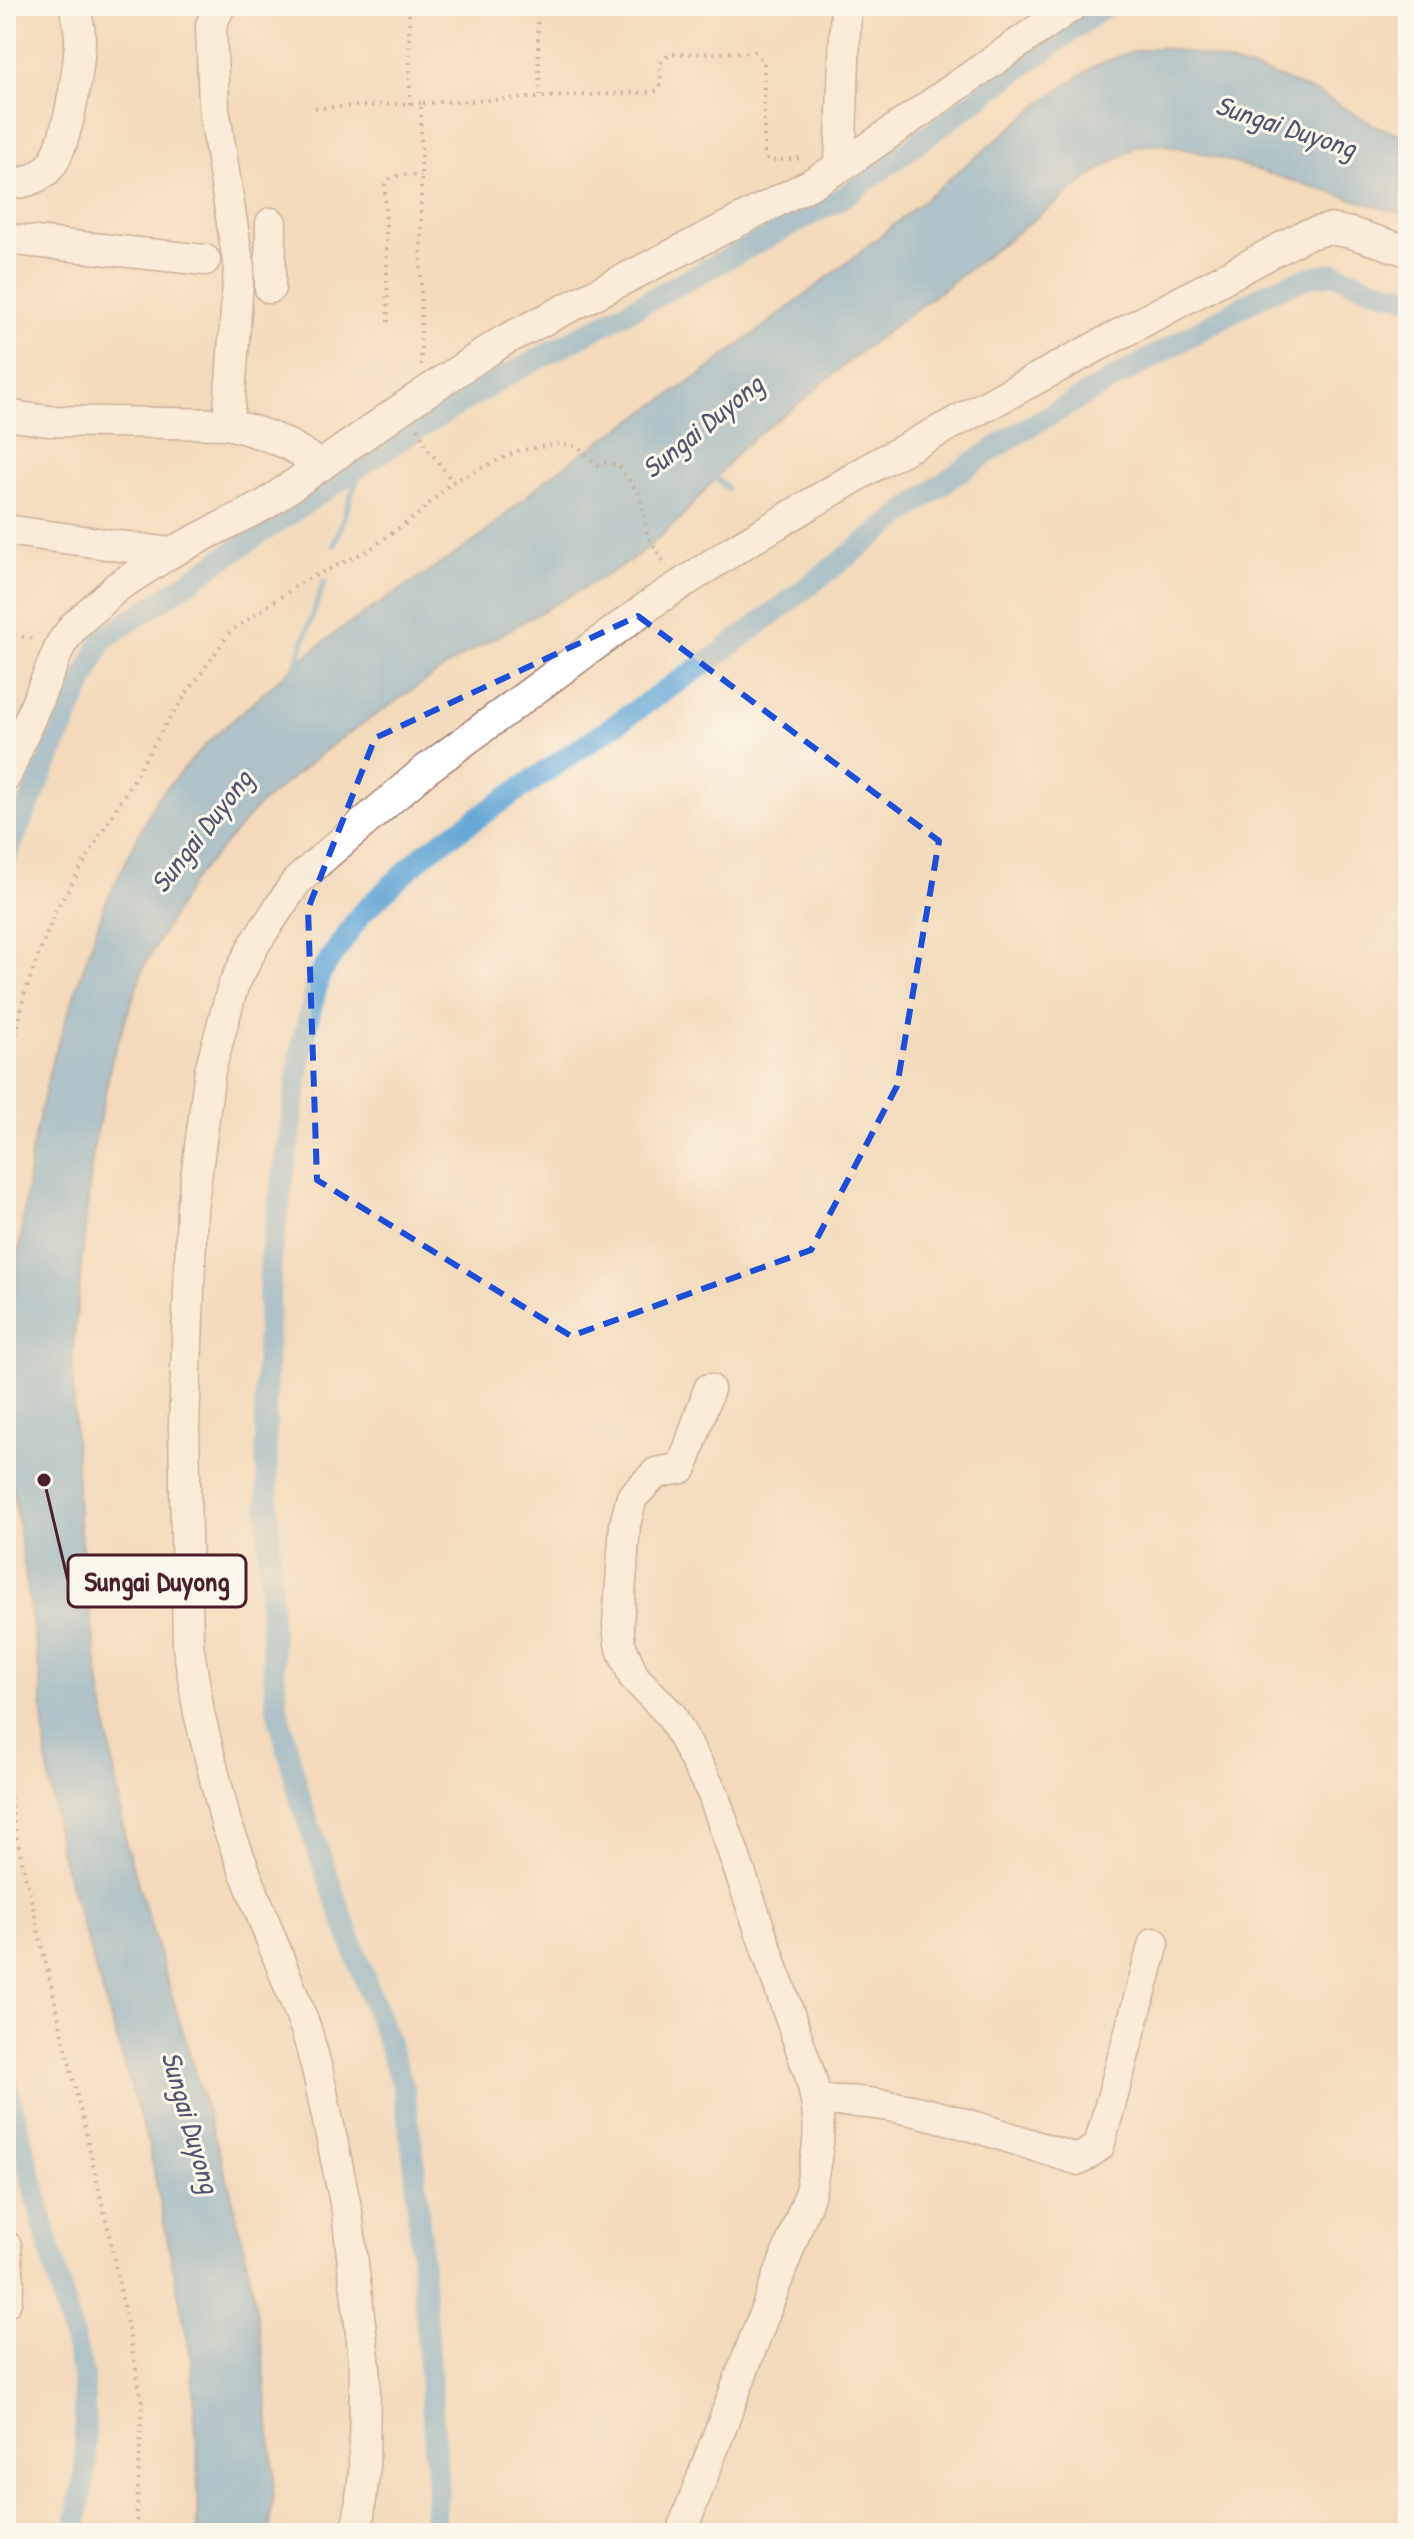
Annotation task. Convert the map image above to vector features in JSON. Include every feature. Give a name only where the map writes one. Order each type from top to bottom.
[{"type":"street","points":[[6,184],[31,180],[49,169],[58,154],[66,131],[80,37],[75,6]]},
{"type":"street","points":[[220,6],[211,25],[214,108],[239,268],[228,424]]},
{"type":"street","points":[[840,166],[846,6]]},
{"type":"street","points":[[6,776],[61,644],[117,587],[170,553],[266,504],[503,341],[809,185],[1072,6]]},
{"type":"street","points":[[239,268],[270,281],[271,223]]},
{"type":"street","points":[[357,2533],[364,2473],[365,2367],[347,2212],[306,2029],[226,1823],[199,1713],[188,1645],[184,1425],[192,1209],[210,1070],[233,986],[254,945],[296,882],[424,771],[677,587],[877,464],[1305,235],[1329,229],[1408,251]]},
{"type":"street","points":[[6,239],[205,260]]},
{"type":"street","points":[[6,415],[48,421],[228,424],[265,434],[305,453],[320,466]]},
{"type":"street","points":[[6,530],[170,553]]},
{"type":"street","points":[[681,2533],[809,2196],[819,2139],[818,2101],[713,1794],[671,1715],[634,1677],[620,1644],[618,1625],[625,1524],[632,1497],[656,1473],[682,1468],[709,1389]]},
{"type":"street","points":[[818,2101],[868,2102],[949,2120],[1079,2160],[1099,2146],[1154,1943]]},
{"type":"street","points":[[6,2246],[9,2283],[6,2302]]},
{"type":"path","points":[[409,6],[410,104]]},
{"type":"path","points":[[537,6],[540,97]]},
{"type":"path","points":[[315,108],[653,92],[658,90],[661,83],[660,63],[670,54],[754,52],[764,62],[764,154],[768,161],[802,158],[808,161],[811,166],[809,185]]},
{"type":"path","points":[[421,103],[421,396]]},
{"type":"path","points":[[388,322],[385,185],[394,176],[421,175]]},
{"type":"path","points":[[6,1121],[14,1046],[25,992],[55,912],[167,722],[230,632],[302,582],[369,550],[418,514],[452,482],[518,451],[557,444],[579,447],[598,466],[606,463],[618,465],[640,495],[647,534],[677,587]]},
{"type":"path","points":[[426,446],[452,482]]},
{"type":"path","points":[[6,1766],[14,1826],[108,2228],[142,2400],[136,2533]]},
{"type":"highlighted area","points":[[638,616],[939,841],[897,1086],[811,1250],[571,1336],[317,1180],[308,909],[375,738]]},
{"type":"water","name":"Sungai Duyong","points":[[1159,47],[1270,74],[1320,94],[1374,125],[1408,137],[1408,216],[1195,151],[1160,144],[1138,146],[1098,171],[856,355],[757,435],[739,451],[680,519],[645,550],[619,568],[461,657],[333,744],[258,806],[193,880],[144,966],[112,1059],[93,1151],[72,1357],[78,1514],[98,1671],[126,1844],[230,2188],[253,2290],[262,2347],[274,2477],[270,2533],[197,2533],[198,2468],[191,2357],[149,2147],[59,1847],[40,1678],[7,1446],[6,1359],[31,1153],[51,1065],[104,907],[155,801],[207,743],[296,664],[339,630],[478,539],[545,480],[578,456],[699,376],[858,254],[1045,100],[1094,66],[1130,52]]},
{"type":"waterway","points":[[6,856],[102,640],[401,439],[506,376],[842,198],[1105,6]]},
{"type":"waterway","points":[[432,2533],[438,2490],[415,2168],[403,2085],[302,1805],[277,1709],[272,1646],[265,1403],[271,1254],[302,1043],[320,974],[361,914],[427,852],[722,652],[950,478],[1018,433],[1268,292],[1310,277],[1334,273],[1371,288],[1408,297]]},
{"type":"waterway","points":[[334,545],[362,465]]},
{"type":"waterway","points":[[712,475],[727,488]]},
{"type":"waterway","points":[[297,669],[296,664],[324,582]]},
{"type":"waterway","points":[[6,2081],[83,2375],[86,2464],[75,2533]]},
{"type":"place","name":"Sungai Duyong","points":[[44,1480]]}]
